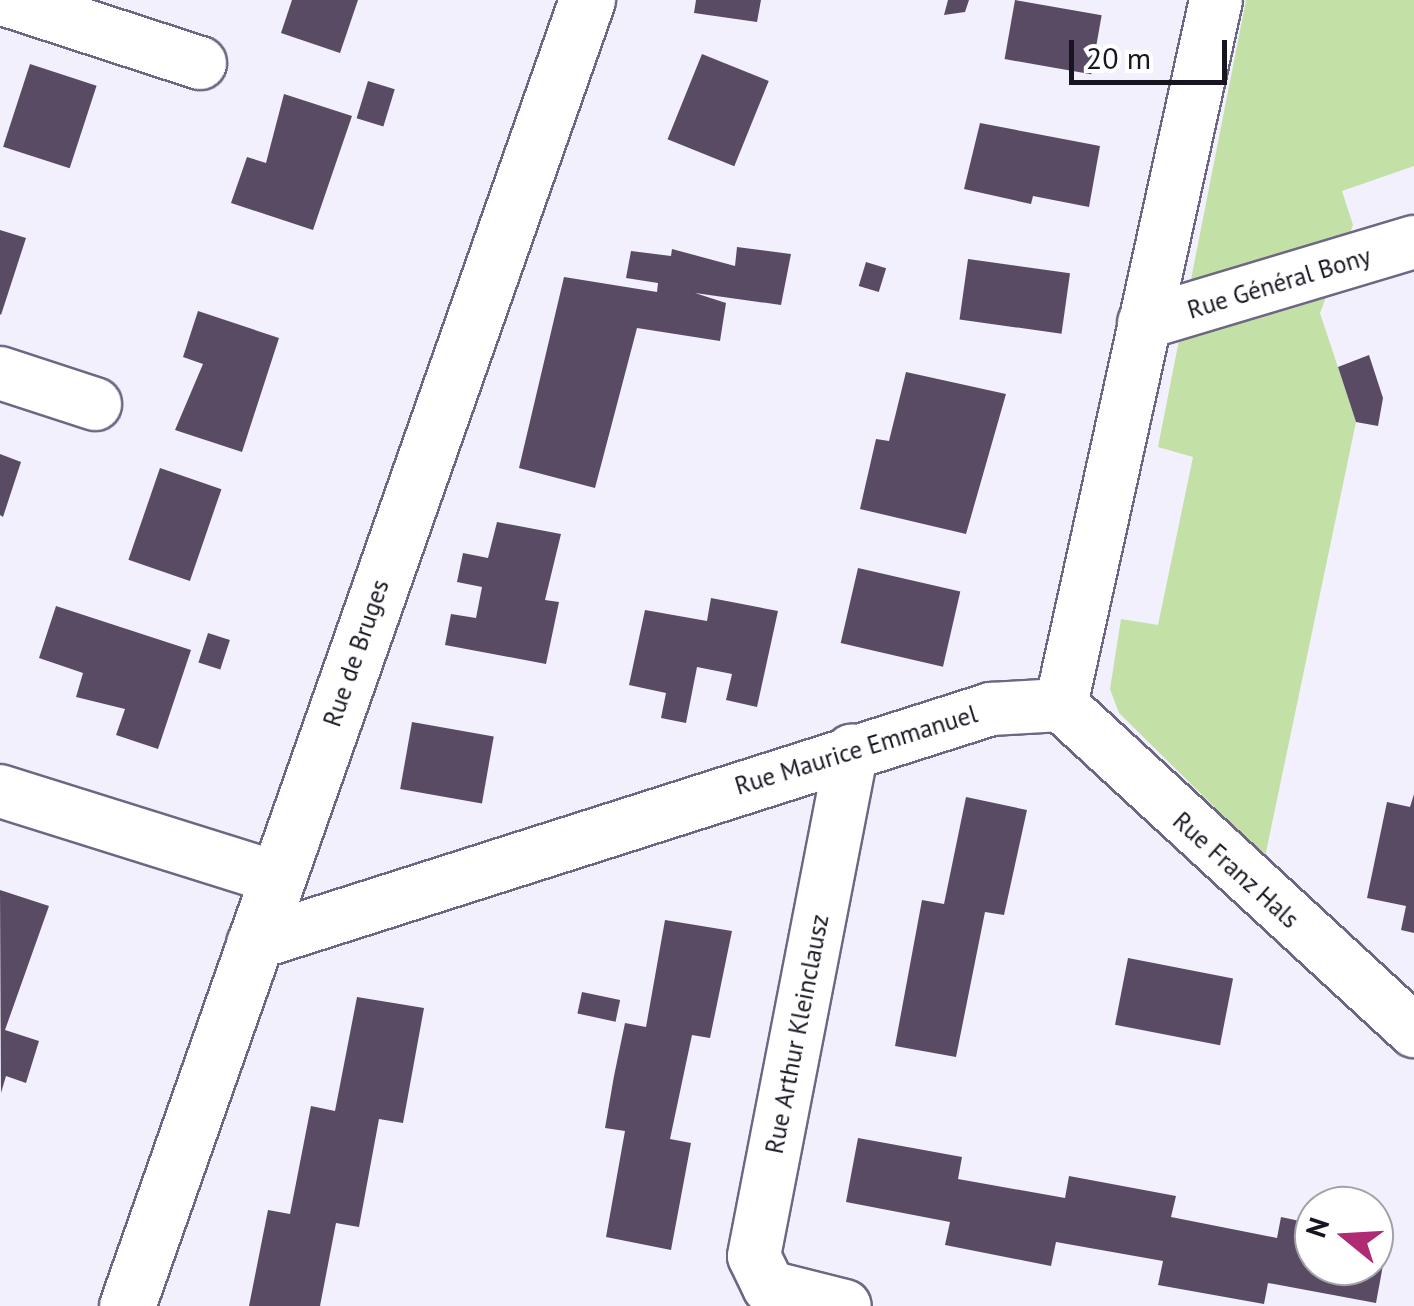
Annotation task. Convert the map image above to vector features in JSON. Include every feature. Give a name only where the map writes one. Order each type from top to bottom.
[{"type":"street","points":[[6,0],[200,63]]},
{"type":"street","name":"Rue de Bruges","points":[[127,1306],[587,0]]},
{"type":"street","points":[[1061,705],[1216,0]]},
{"type":"street","name":"Rue Général Bony","points":[[1144,323],[1414,242]]},
{"type":"street","points":[[0,373],[95,404]]},
{"type":"street","name":"Rue Maurice Emmanuel","points":[[253,944],[852,750],[991,709],[1061,705]]},
{"type":"street","name":"Rue Franz Hals","points":[[1061,705],[1414,1032]]},
{"type":"street","name":"Rue Arthur Kleinclausz","points":[[758,1297],[754,1256],[852,750]]},
{"type":"street","points":[[0,791],[276,878]]},
{"type":"street","points":[[758,1297],[845,1306]]},
{"type":"green space","points":[[1246,0],[1414,0],[1414,166],[1342,191],[1353,225],[1320,313],[1356,422],[1265,857],[1119,713],[1110,689],[1121,619],[1158,625],[1193,457],[1158,447]]},
{"type":"building","points":[[292,0],[358,0],[340,53],[281,33]]},
{"type":"building","points":[[696,0],[761,0],[757,22],[694,13]]},
{"type":"building","points":[[948,0],[969,0],[965,12],[944,15]]},
{"type":"building","points":[[1015,0],[1102,15],[1091,74],[1005,59]]},
{"type":"building","points":[[702,54],[769,81],[734,166],[668,139]]},
{"type":"building","points":[[30,64],[97,86],[70,168],[3,147]]},
{"type":"building","points":[[368,81],[395,89],[383,126],[357,118]]},
{"type":"building","points":[[284,94],[352,116],[313,230],[231,203],[247,157],[266,163]]},
{"type":"building","points":[[980,123],[1100,146],[1089,207],[1033,196],[1031,204],[964,189]]},
{"type":"building","points":[[0,230],[26,238],[1,315],[0,314]]},
{"type":"building","points":[[737,247],[791,254],[781,305],[695,293],[726,303],[720,341],[637,328],[595,488],[519,468],[564,277],[657,292],[658,283],[626,278],[631,251],[671,256],[672,249],[735,266]]},
{"type":"building","points":[[968,259],[1070,273],[1062,334],[960,319]]},
{"type":"building","points":[[866,262],[886,268],[879,292],[859,286]]},
{"type":"building","points":[[198,311],[279,338],[242,452],[175,430],[203,364],[183,357]]},
{"type":"building","points":[[1369,355],[1383,398],[1378,426],[1356,422],[1338,367]]},
{"type":"building","points":[[906,372],[1006,394],[966,534],[860,509],[876,439],[889,441]]},
{"type":"building","points":[[0,454],[21,462],[3,517],[0,515]]},
{"type":"building","points":[[160,468],[221,489],[190,581],[128,560]]},
{"type":"building","points":[[497,522],[561,534],[545,600],[559,602],[546,664],[445,645],[451,614],[476,618],[482,587],[457,582],[463,553],[488,558]]},
{"type":"building","points":[[858,568],[960,592],[943,667],[841,643]]},
{"type":"building","points":[[711,598],[778,611],[757,707],[726,700],[732,674],[697,667],[686,723],[661,718],[666,693],[629,685],[645,610],[707,621]]},
{"type":"building","points":[[56,606],[191,650],[158,749],[116,735],[125,709],[76,697],[83,673],[39,658]]},
{"type":"building","points":[[208,633],[230,640],[220,670],[198,662]]},
{"type":"building","points":[[412,722],[494,736],[482,803],[400,789]]},
{"type":"building","points":[[1414,794],[1414,933],[1401,930],[1406,906],[1367,898],[1387,802],[1410,807]]},
{"type":"building","points":[[966,797],[1027,810],[1004,915],[985,912],[956,1057],[895,1046],[922,900],[944,904]]},
{"type":"building","points":[[0,890],[49,906],[5,1030],[39,1041],[26,1083],[6,1076],[1,1093]]},
{"type":"building","points":[[665,920],[732,931],[710,1038],[692,1035],[670,1139],[691,1143],[671,1250],[606,1237],[625,1131],[605,1128],[614,1076],[625,1023],[646,1027]]},
{"type":"building","points":[[1128,958],[1233,978],[1220,1045],[1115,1025]]},
{"type":"building","points":[[582,992],[620,1000],[616,1022],[577,1014]]},
{"type":"building","points":[[357,997],[424,1008],[403,1123],[379,1119],[359,1227],[336,1223],[320,1306],[249,1306],[268,1210],[290,1214],[311,1106],[335,1111]]},
{"type":"building","points":[[858,1138],[962,1157],[958,1179],[1065,1198],[1069,1176],[1176,1196],[1171,1217],[1277,1238],[1281,1217],[1294,1220],[1294,1286],[1379,1286],[1376,1303],[1268,1283],[1264,1304],[1158,1285],[1163,1261],[1056,1242],[1051,1266],[945,1245],[950,1222],[846,1202]]}]
